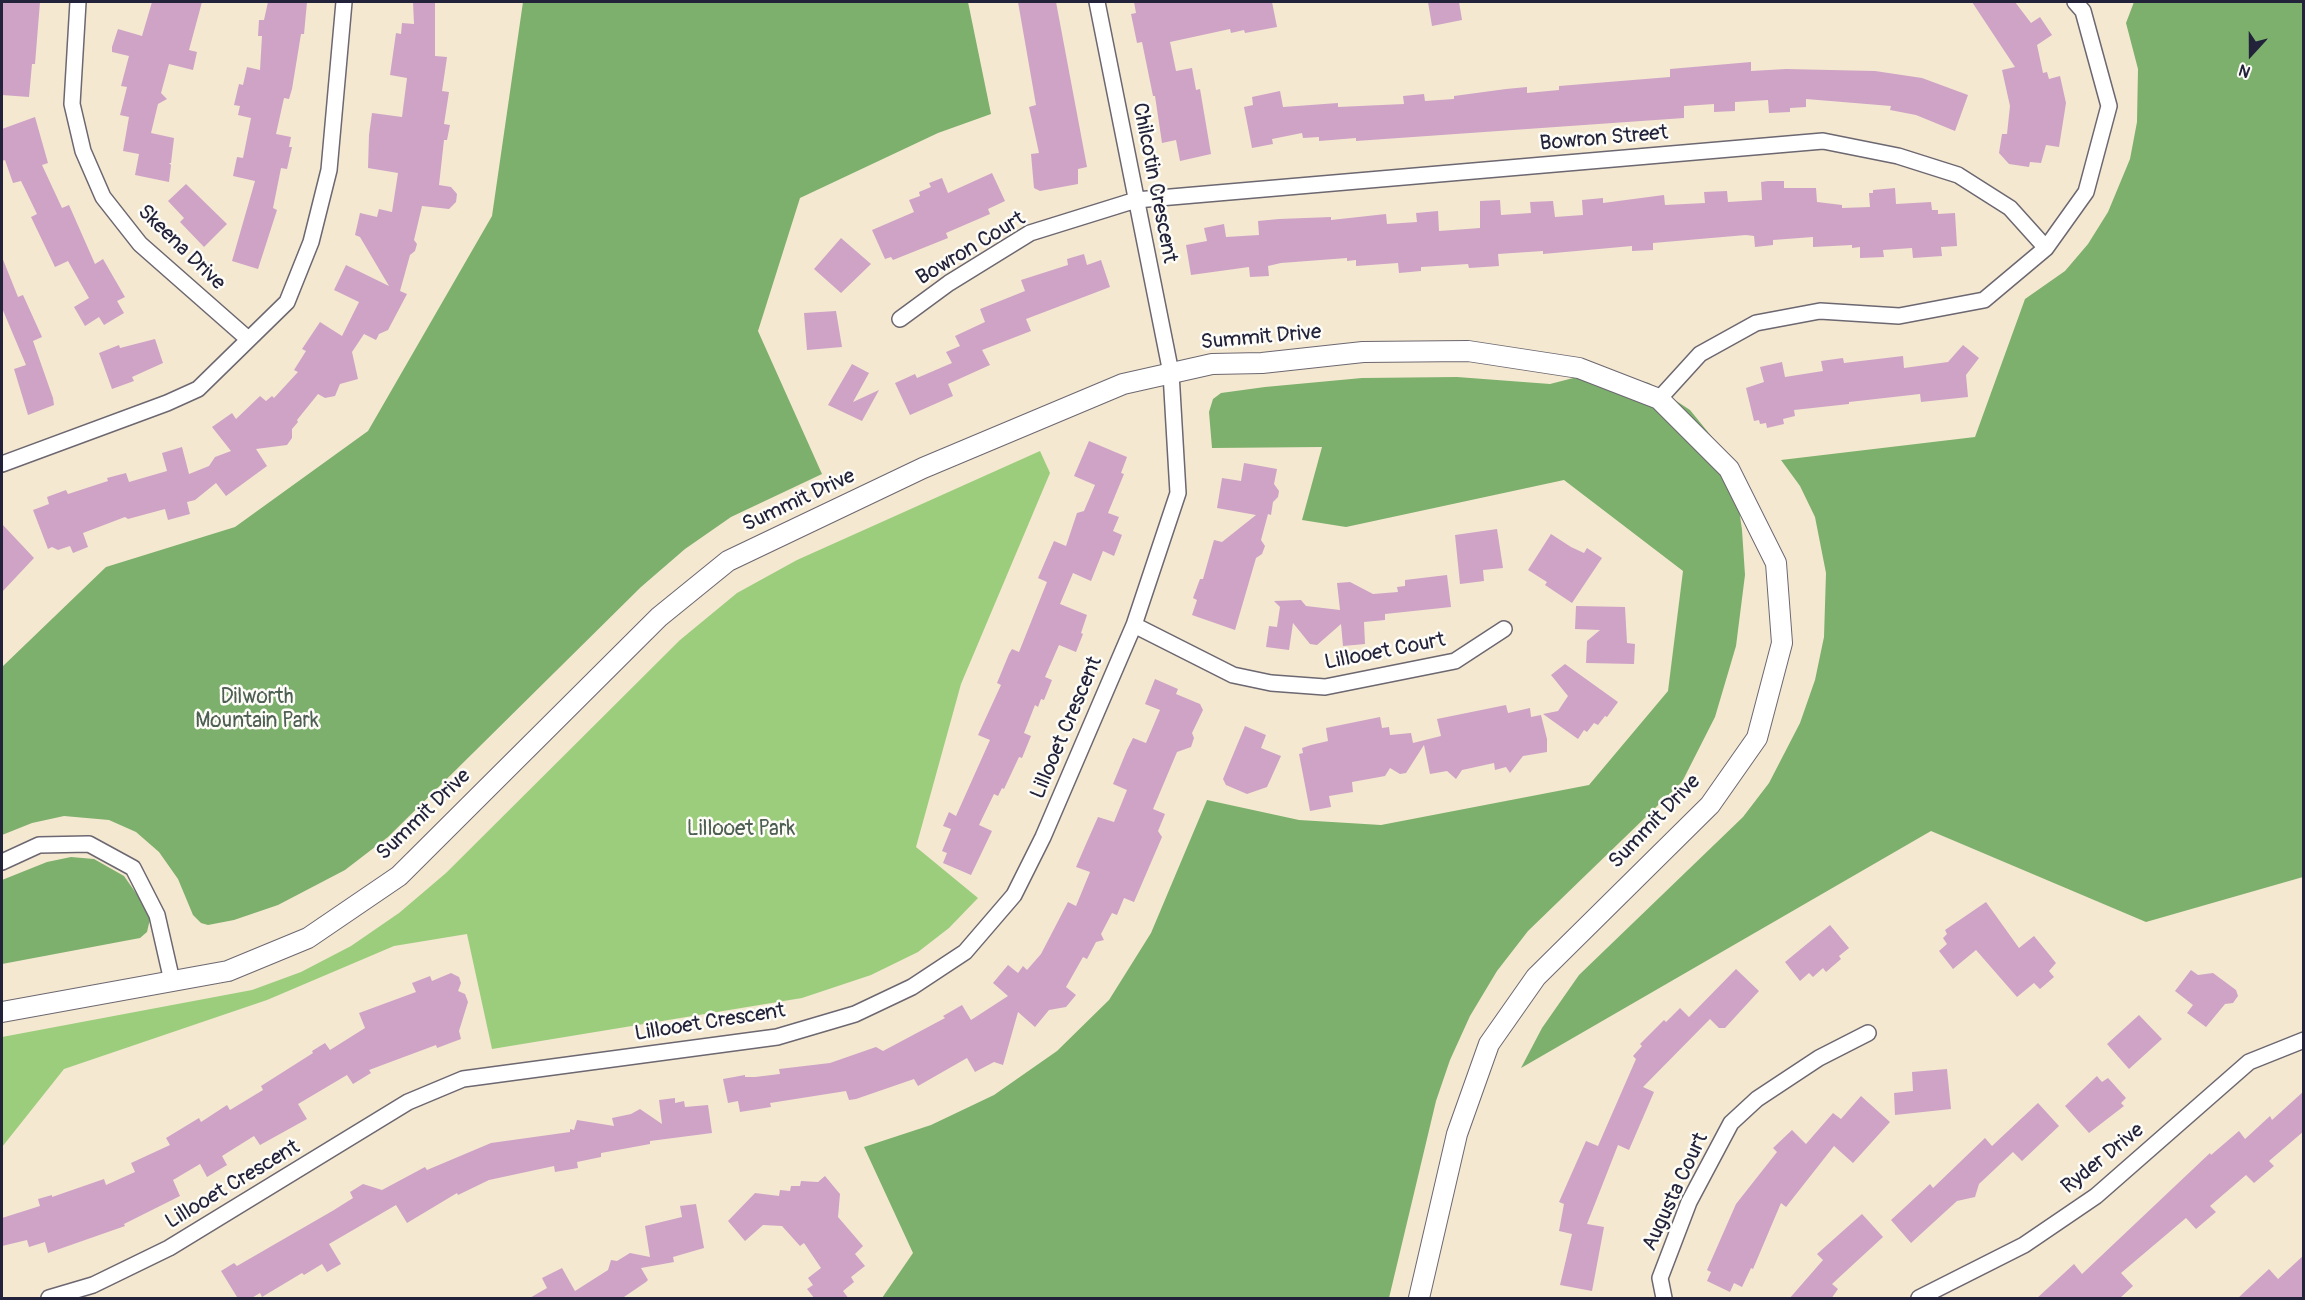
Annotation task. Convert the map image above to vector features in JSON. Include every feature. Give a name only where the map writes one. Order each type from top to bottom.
[{"type":"street","name":"Skeena Drive","points":[[78,2],[72,104],[83,151],[103,197],[140,244],[248,339]]},
{"type":"street","points":[[2,461],[167,403],[198,389],[287,302],[311,242],[328,170],[344,2]]},
{"type":"street","name":"Chilcotin Crescent","points":[[1097,2],[1171,373]]},
{"type":"street","points":[[1659,399],[1700,354],[1756,323],[1820,311],[1899,316],[1984,300],[2046,248],[2086,192],[2109,106],[2083,11],[2075,2]]},
{"type":"street","name":"Bowron Street","points":[[1136,200],[1823,141],[1898,156],[1958,175],[2010,208],[2046,248]]},
{"type":"street","name":"Bowron Court","points":[[900,319],[949,283],[1030,233],[1136,200]]},
{"type":"street","name":"Summit Drive","points":[[2,1012],[228,971],[308,938],[399,876],[659,617],[728,561],[923,468],[1123,384],[1212,364],[1262,363],[1363,352],[1468,351],[1579,368],[1659,399],[1730,469],[1776,563],[1782,643],[1756,738],[1710,805],[1536,977],[1489,1044],[1457,1134],[1419,1299]]},
{"type":"street","name":"Lillooet Crescent","points":[[49,1299],[93,1285],[170,1248],[408,1102],[463,1079],[777,1037],[855,1014],[912,987],[964,952],[1014,895],[1043,837],[1134,625],[1178,493],[1171,373]]},
{"type":"street","name":"Lillooet Court","points":[[1134,625],[1233,675],[1271,683],[1325,687],[1455,661],[1504,629]]},
{"type":"street","points":[[2,862],[39,845],[89,844],[133,868],[158,915],[172,981]]},
{"type":"street","name":"Augusta Court","points":[[1664,1299],[1660,1278],[1689,1202],[1731,1123],[1757,1098],[1819,1058],[1868,1033]]},
{"type":"street","name":"Ryder Drive","points":[[1919,1299],[2033,1239],[2096,1196],[2249,1062],[2304,1040]]},
{"type":"green space","name":"Dilworth Mountain Park","points":[[523,2],[968,2],[991,114],[938,133],[800,198],[758,331],[822,474],[731,517],[685,549],[641,587],[388,837],[345,870],[278,905],[234,920],[208,925],[201,923],[193,915],[178,879],[159,852],[136,832],[109,820],[64,816],[32,823],[2,835],[2,667],[106,567],[235,527],[368,431],[492,216]]},
{"type":"green space","points":[[2134,2],[2303,2],[2303,877],[2146,922],[1931,831],[1521,1068],[1542,1028],[1579,975],[1743,817],[1769,783],[1800,723],[1815,680],[1824,637],[1826,573],[1815,517],[1800,486],[1781,460],[1975,437],[2025,299],[2065,271],[2088,244],[2108,212],[2130,159],[2137,122],[2138,69],[2126,23]]},
{"type":"green space","points":[[1585,375],[1618,375],[1649,383],[1690,410],[1712,437],[1720,453],[1739,509],[1742,530],[1745,575],[1736,646],[1715,717],[1682,782],[1528,931],[1497,971],[1470,1016],[1450,1060],[1436,1101],[1389,1298],[882,1298],[913,1253],[864,1147],[931,1125],[994,1095],[1057,1051],[1109,1000],[1151,933],[1207,800],[1299,820],[1381,825],[1589,785],[1668,691],[1683,571],[1564,480],[1346,527],[1302,520],[1322,447],[1212,448],[1209,412],[1213,399],[1221,393],[1362,378],[1457,377],[1550,384]]},
{"type":"green space","name":"Lillooet Park","points":[[1040,451],[1050,473],[961,684],[916,847],[978,898],[949,928],[918,952],[871,975],[802,998],[492,1049],[467,934],[394,946],[267,1000],[64,1069],[2,1147],[2,1037],[252,990],[301,972],[351,946],[399,913],[446,873],[680,640],[737,593],[797,560]]},
{"type":"green space","points":[[71,857],[94,859],[124,876],[145,906],[150,919],[147,932],[140,938],[2,964],[2,880],[47,862]]},
{"type":"building","points":[[2,2],[40,2],[35,64],[32,64],[29,97],[2,95]]},
{"type":"building","points":[[152,2],[202,2],[189,50],[197,52],[193,70],[169,64],[161,93],[167,99],[158,104],[151,133],[174,138],[171,163],[169,163],[171,165],[169,182],[135,175],[139,154],[123,151],[129,117],[120,115],[127,87],[121,86],[129,56],[112,52],[118,29],[142,36]]},
{"type":"building","points":[[268,2],[307,2],[304,34],[301,34],[292,89],[289,99],[284,98],[276,134],[291,137],[289,147],[292,147],[287,169],[281,168],[273,208],[277,210],[258,269],[232,261],[255,181],[233,176],[237,157],[243,158],[251,118],[238,115],[240,106],[234,105],[239,84],[243,85],[247,67],[260,70],[262,36],[258,36],[259,20],[264,20]]},
{"type":"building","points":[[413,2],[435,2],[435,56],[447,57],[442,91],[449,92],[444,124],[450,125],[447,140],[444,140],[439,185],[451,187],[457,194],[456,202],[449,209],[422,206],[414,240],[417,244],[415,251],[410,255],[400,291],[407,294],[388,330],[379,334],[376,340],[364,334],[352,352],[358,379],[340,384],[335,396],[325,398],[318,394],[297,420],[298,422],[292,429],[292,438],[287,445],[256,449],[267,466],[226,496],[216,483],[195,500],[187,502],[190,514],[168,520],[165,509],[128,519],[125,517],[83,533],[88,547],[73,553],[70,546],[58,550],[52,547],[48,549],[33,510],[49,504],[47,497],[66,490],[68,494],[126,473],[129,482],[167,471],[162,453],[182,447],[189,474],[209,466],[215,457],[231,451],[212,427],[232,413],[236,419],[260,396],[266,401],[272,396],[274,398],[298,372],[294,370],[306,351],[302,349],[320,322],[342,336],[359,302],[334,290],[346,265],[389,286],[360,237],[355,235],[360,213],[377,217],[379,209],[392,212],[398,173],[368,168],[369,135],[372,113],[402,117],[407,78],[390,75],[396,33],[401,34],[402,23],[414,24]]},
{"type":"building","points":[[1018,2],[1056,2],[1087,167],[1078,169],[1078,184],[1040,191],[1034,188],[1031,154],[1039,153],[1029,107],[1036,105]]},
{"type":"building","points":[[1134,2],[1272,2],[1277,27],[1245,33],[1244,30],[1231,33],[1230,29],[1170,42],[1176,71],[1192,68],[1196,90],[1200,89],[1211,154],[1180,161],[1176,140],[1162,143],[1155,96],[1153,96],[1142,42],[1137,43],[1131,14],[1136,13]]},
{"type":"building","points":[[1428,2],[1459,2],[1462,20],[1432,26]]},
{"type":"building","points":[[1972,2],[2015,2],[2031,23],[2040,17],[2052,35],[2037,45],[2043,73],[2047,72],[2049,79],[2060,76],[2066,103],[2059,147],[2046,145],[2041,163],[2030,162],[2029,167],[2009,164],[1999,153],[2002,134],[2007,134],[2010,106],[2002,70],[2015,67]]},
{"type":"building","points":[[1751,62],[1751,71],[1786,69],[1875,71],[1922,78],[1968,95],[1955,131],[1916,115],[1890,110],[1891,106],[1806,99],[1806,107],[1790,108],[1790,112],[1769,113],[1768,100],[1735,102],[1735,111],[1714,112],[1714,104],[1684,106],[1684,118],[1356,141],[1356,138],[1319,141],[1319,137],[1303,138],[1302,133],[1272,139],[1273,144],[1252,148],[1244,107],[1253,105],[1252,97],[1280,91],[1283,107],[1338,103],[1338,107],[1404,104],[1403,96],[1424,94],[1425,101],[1454,99],[1454,96],[1527,87],[1527,93],[1559,90],[1559,86],[1670,77],[1670,69]]},
{"type":"building","points":[[35,117],[48,163],[42,165],[62,208],[69,205],[95,264],[103,259],[125,297],[117,301],[124,313],[104,325],[99,317],[85,326],[74,307],[89,298],[68,261],[55,267],[31,217],[37,214],[21,181],[13,183],[5,160],[2,161],[2,129]]},
{"type":"building","points":[[992,173],[1005,201],[988,209],[990,214],[946,233],[948,238],[893,260],[891,257],[885,259],[872,230],[914,212],[909,200],[920,196],[919,192],[931,187],[929,183],[942,178],[948,193]]},
{"type":"building","points":[[1784,181],[1784,188],[1816,188],[1817,202],[1842,205],[1842,208],[1870,207],[1869,193],[1873,193],[1873,190],[1895,188],[1896,204],[1931,202],[1932,210],[1938,210],[1938,214],[1955,213],[1957,246],[1941,247],[1942,256],[1913,258],[1912,248],[1883,250],[1884,257],[1860,258],[1860,247],[1852,248],[1852,245],[1813,247],[1813,237],[1773,240],[1773,245],[1755,247],[1754,236],[1746,235],[1653,243],[1653,250],[1632,251],[1632,246],[1543,254],[1543,251],[1498,254],[1499,266],[1469,268],[1468,264],[1421,267],[1421,271],[1399,273],[1398,263],[1356,266],[1356,260],[1347,261],[1347,258],[1281,263],[1268,266],[1269,276],[1250,277],[1249,267],[1191,275],[1186,245],[1207,241],[1204,228],[1224,224],[1226,237],[1259,235],[1258,221],[1279,219],[1331,217],[1331,220],[1386,214],[1387,224],[1417,222],[1416,213],[1438,211],[1439,231],[1480,228],[1480,201],[1500,200],[1501,215],[1531,213],[1530,202],[1553,201],[1555,217],[1583,215],[1582,200],[1603,198],[1603,203],[1664,195],[1665,205],[1705,203],[1704,192],[1727,191],[1728,202],[1762,200],[1761,182]]},
{"type":"building","points":[[186,184],[227,224],[204,247],[180,222],[184,218],[168,201]]},
{"type":"building","points":[[841,238],[871,264],[841,293],[814,269]]},
{"type":"building","points":[[1084,254],[1087,265],[1101,260],[1110,287],[1026,319],[1031,331],[982,350],[990,365],[948,384],[953,396],[910,415],[895,383],[915,374],[917,378],[952,363],[946,352],[960,346],[955,336],[985,322],[980,309],[1025,291],[1021,280],[1068,265],[1067,259]]},
{"type":"building","points":[[2,257],[18,297],[23,295],[42,337],[33,341],[53,398],[54,405],[28,415],[14,369],[26,365],[2,308]]},
{"type":"building","points":[[836,311],[842,347],[807,350],[804,313]]},
{"type":"building","points":[[155,339],[163,363],[132,377],[134,381],[112,389],[99,353],[119,345],[120,348]]},
{"type":"building","points":[[1963,345],[1979,358],[1966,375],[1968,397],[1921,402],[1920,394],[1794,410],[1795,416],[1783,419],[1784,424],[1767,428],[1766,423],[1760,424],[1759,420],[1754,421],[1746,388],[1764,382],[1760,367],[1782,362],[1785,377],[1823,371],[1821,361],[1843,358],[1844,363],[1903,356],[1904,368],[1948,362]]},
{"type":"building","points":[[852,364],[869,373],[853,402],[879,390],[862,421],[828,405]]},
{"type":"building","points":[[1089,441],[1127,457],[1121,473],[1124,474],[1108,513],[1119,517],[1113,531],[1122,535],[1114,556],[1103,551],[1091,581],[1073,573],[1060,604],[1087,615],[1081,633],[1083,634],[1076,652],[1059,645],[1045,677],[1052,680],[1044,700],[1041,699],[1038,707],[1035,705],[1024,733],[1031,736],[1022,758],[1019,757],[1004,789],[1002,788],[998,796],[994,794],[979,825],[992,831],[971,875],[943,863],[947,853],[942,851],[951,829],[943,826],[949,812],[956,816],[990,740],[978,735],[1001,685],[997,683],[1009,654],[1012,649],[1019,652],[1047,582],[1038,578],[1054,541],[1066,546],[1077,513],[1084,511],[1095,485],[1074,476]]},
{"type":"building","points":[[1244,463],[1277,469],[1274,484],[1279,491],[1278,497],[1273,502],[1271,515],[1268,514],[1261,540],[1265,546],[1262,554],[1256,558],[1235,630],[1192,615],[1197,600],[1193,598],[1200,579],[1203,579],[1214,540],[1222,542],[1256,515],[1217,508],[1222,478],[1241,481]]},
{"type":"building","points":[[2,524],[34,558],[2,592]]},
{"type":"building","points":[[1497,529],[1503,568],[1483,570],[1484,581],[1460,584],[1455,535]]},
{"type":"building","points":[[1551,534],[1571,547],[1584,553],[1587,548],[1602,558],[1572,603],[1545,585],[1547,582],[1528,570]]},
{"type":"building","points":[[1447,575],[1451,607],[1385,614],[1385,620],[1364,622],[1365,644],[1343,646],[1341,624],[1317,645],[1310,644],[1293,623],[1289,650],[1266,647],[1269,626],[1277,627],[1280,607],[1274,601],[1301,600],[1306,606],[1340,610],[1337,583],[1350,582],[1373,594],[1398,592],[1397,587],[1405,586],[1405,580]]},
{"type":"building","points":[[1576,606],[1625,607],[1627,643],[1635,644],[1634,664],[1586,663],[1587,641],[1600,630],[1575,629]]},
{"type":"building","points":[[1565,664],[1618,702],[1607,717],[1605,716],[1598,725],[1594,723],[1587,732],[1584,730],[1578,739],[1543,714],[1558,711],[1568,696],[1551,675]]},
{"type":"building","points":[[1155,679],[1178,689],[1176,694],[1200,704],[1203,710],[1192,733],[1194,738],[1191,747],[1177,752],[1153,809],[1165,814],[1158,831],[1162,837],[1134,902],[1124,898],[1117,915],[1112,913],[1101,934],[1104,940],[1096,942],[1087,959],[1083,957],[1066,987],[1076,995],[1066,1007],[1049,1010],[1035,1027],[1018,1012],[1003,1065],[994,1062],[975,1072],[967,1058],[918,1086],[914,1079],[849,1100],[846,1091],[770,1103],[771,1107],[740,1112],[738,1101],[728,1103],[723,1079],[745,1075],[745,1077],[755,1077],[780,1074],[779,1069],[830,1063],[876,1047],[883,1051],[945,1018],[943,1016],[962,1005],[971,1020],[1008,996],[993,983],[1008,965],[1018,973],[1023,966],[1027,970],[1041,954],[1068,902],[1076,906],[1090,872],[1076,867],[1098,817],[1114,822],[1127,790],[1113,784],[1133,738],[1146,743],[1160,710],[1145,704]]},
{"type":"building","points":[[1506,705],[1508,713],[1530,708],[1531,717],[1541,715],[1547,739],[1547,752],[1523,756],[1510,773],[1506,767],[1495,770],[1494,763],[1462,770],[1456,779],[1447,771],[1430,774],[1424,745],[1406,773],[1400,774],[1390,768],[1385,776],[1352,782],[1353,792],[1329,796],[1331,807],[1310,811],[1299,754],[1303,753],[1302,748],[1328,741],[1326,728],[1380,717],[1382,728],[1389,727],[1390,735],[1411,733],[1413,743],[1441,736],[1437,719]]},
{"type":"building","points":[[1245,726],[1266,735],[1261,748],[1281,756],[1267,787],[1247,794],[1226,785],[1223,779]]},
{"type":"building","points":[[1986,902],[2019,948],[2034,936],[2056,963],[2049,971],[2054,977],[2040,989],[2034,983],[2017,997],[1976,950],[1953,969],[1939,951],[1947,944],[1943,938],[1947,934],[1945,930]]},
{"type":"building","points":[[1830,925],[1849,948],[1839,956],[1841,959],[1826,972],[1823,968],[1813,977],[1809,973],[1800,981],[1785,962]]},
{"type":"building","points":[[1736,969],[1759,991],[1725,1028],[1719,1028],[1710,1019],[1643,1087],[1654,1092],[1629,1150],[1618,1145],[1587,1224],[1604,1227],[1592,1291],[1560,1285],[1572,1234],[1559,1231],[1564,1204],[1559,1202],[1586,1141],[1598,1146],[1636,1059],[1633,1056],[1642,1046],[1640,1044],[1664,1020],[1666,1022],[1680,1008],[1689,1017]]},
{"type":"building","points":[[2191,970],[2198,975],[2213,973],[2236,990],[2238,996],[2233,1003],[2225,1004],[2206,1027],[2187,1013],[2193,1005],[2175,991]]},
{"type":"building","points":[[451,973],[459,977],[461,983],[458,991],[465,994],[468,1002],[459,1031],[461,1039],[437,1048],[436,1045],[369,1070],[371,1073],[353,1084],[347,1075],[298,1104],[307,1119],[260,1145],[254,1136],[222,1156],[227,1165],[207,1177],[200,1164],[173,1180],[180,1196],[124,1224],[125,1226],[48,1253],[45,1242],[29,1247],[27,1240],[2,1246],[2,1218],[40,1206],[38,1199],[52,1195],[52,1197],[104,1179],[106,1185],[135,1172],[131,1163],[170,1145],[166,1138],[199,1118],[201,1122],[227,1105],[230,1110],[263,1090],[261,1086],[325,1043],[330,1050],[365,1028],[359,1013],[416,992],[412,983],[430,976],[432,981]]},
{"type":"building","points":[[2139,1015],[2162,1039],[2129,1069],[2107,1044]]},
{"type":"building","points":[[1947,1069],[1951,1109],[1895,1115],[1894,1093],[1913,1091],[1912,1072]]},
{"type":"building","points":[[2097,1076],[2102,1082],[2108,1078],[2126,1098],[2121,1103],[2124,1106],[2089,1133],[2065,1106]]},
{"type":"building","points":[[2304,1091],[2304,1131],[2269,1161],[2274,1166],[2254,1183],[2246,1175],[2210,1206],[2216,1212],[2196,1229],[2186,1218],[2121,1273],[2133,1286],[2119,1299],[2036,1299],[2074,1264],[2082,1274],[2210,1153],[2211,1155],[2239,1131],[2245,1139],[2270,1116],[2272,1120]]},
{"type":"building","points":[[1861,1096],[1890,1122],[1853,1163],[1834,1146],[1786,1207],[1781,1203],[1753,1269],[1751,1268],[1742,1287],[1734,1283],[1730,1292],[1707,1281],[1711,1272],[1707,1270],[1736,1204],[1777,1152],[1773,1148],[1792,1130],[1806,1144],[1833,1113],[1841,1119]]},
{"type":"building","points":[[675,1098],[675,1103],[684,1101],[685,1107],[708,1105],[712,1133],[650,1141],[650,1144],[601,1153],[601,1157],[577,1162],[578,1168],[555,1172],[554,1166],[489,1180],[458,1195],[457,1193],[407,1223],[396,1205],[329,1244],[341,1264],[327,1272],[322,1264],[262,1297],[260,1293],[250,1299],[237,1297],[221,1271],[234,1263],[237,1266],[334,1210],[353,1198],[350,1192],[363,1184],[382,1190],[425,1167],[427,1170],[491,1143],[570,1132],[570,1129],[574,1130],[577,1120],[614,1126],[612,1118],[631,1114],[640,1109],[662,1124],[659,1100]]},
{"type":"building","points":[[2038,1103],[2059,1126],[2022,1161],[2013,1152],[1979,1184],[1975,1197],[1957,1201],[1911,1243],[1891,1220],[1930,1184],[1933,1188],[1985,1138],[1992,1146]]},
{"type":"building","points":[[825,1176],[840,1194],[838,1217],[863,1246],[855,1254],[865,1266],[851,1277],[854,1282],[843,1291],[849,1299],[815,1299],[807,1289],[813,1285],[808,1278],[821,1268],[804,1243],[800,1246],[782,1226],[763,1225],[745,1241],[728,1221],[755,1193],[779,1196],[780,1190],[790,1191],[791,1186],[800,1186],[801,1181],[818,1182]]},
{"type":"building","points":[[696,1204],[704,1248],[673,1257],[674,1262],[641,1268],[648,1280],[621,1299],[528,1299],[547,1288],[542,1278],[562,1268],[575,1291],[608,1270],[611,1260],[617,1261],[630,1253],[650,1257],[645,1226],[682,1217],[680,1206]]},
{"type":"building","points":[[1862,1214],[1883,1237],[1832,1284],[1838,1289],[1831,1299],[1789,1299],[1823,1260],[1817,1254]]},
{"type":"building","points":[[2304,1255],[2304,1299],[2237,1299],[2269,1269],[2278,1279]]}]
